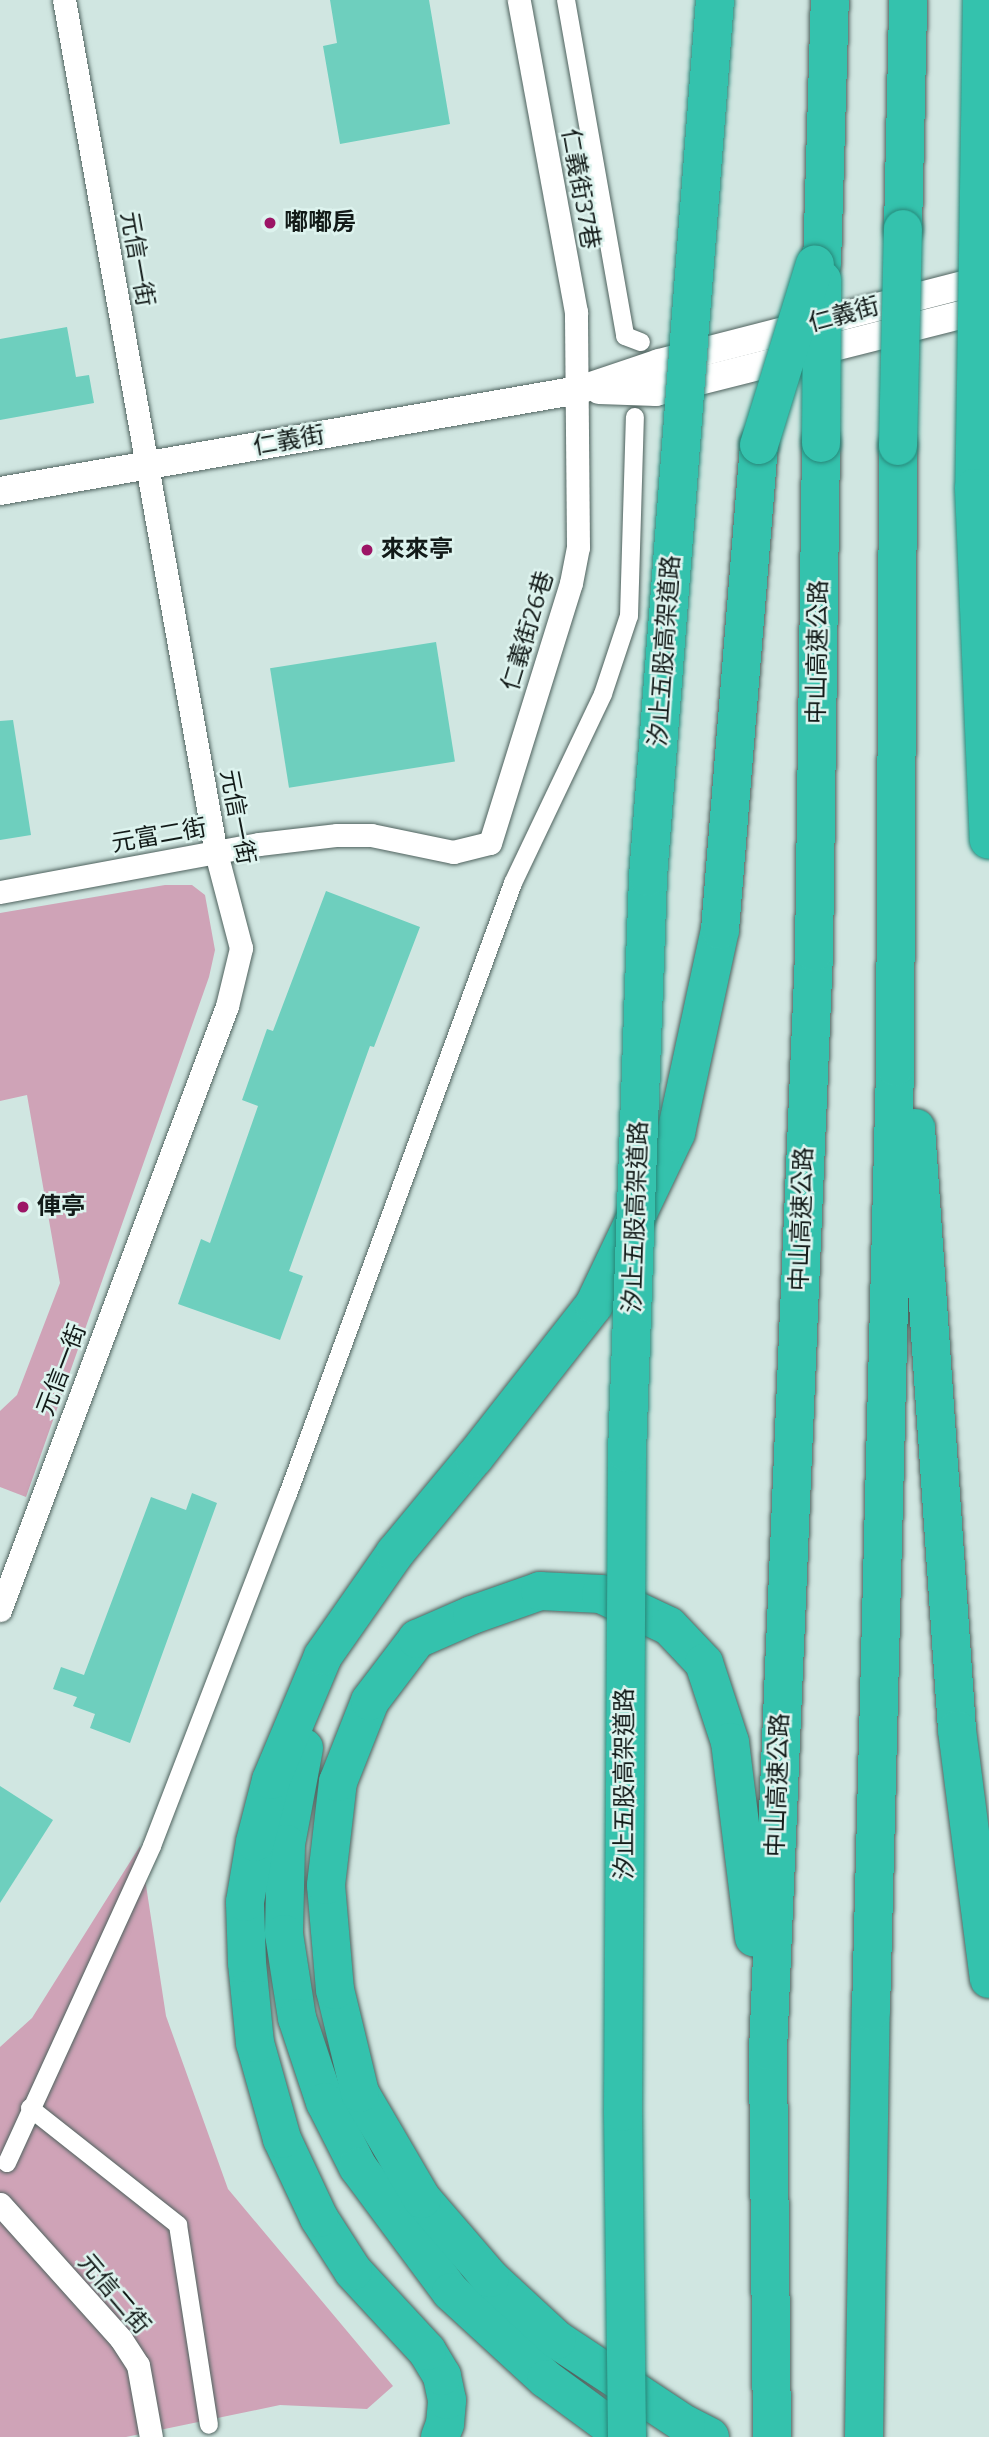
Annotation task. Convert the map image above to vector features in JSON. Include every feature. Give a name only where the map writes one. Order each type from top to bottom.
[{"type":"highway","name":"汐止五股高架道路","points":[[626,2437],[624,2085],[627,1440],[648,877],[715,0]]},
{"type":"highway","name":"中山高速公路","points":[[772,2437],[768,2051],[814,952],[821,443],[820,259],[830,0]]},
{"type":"highway","points":[[864,2437],[895,1067],[898,446],[908,0]]},
{"type":"highway","points":[[982,0],[974,488],[989,840]]},
{"type":"highway","points":[[440,2437],[445,2424],[447,2400],[442,2376],[427,2351],[353,2271],[319,2218],[282,2139],[255,2043],[245,1902],[255,1842],[271,1780],[303,1698],[323,1656],[395,1553],[474,1458],[594,1305],[676,1133],[720,930],[759,445],[820,259]]},
{"type":"highway","points":[[896,806],[931,1373],[957,1730],[989,1979]]},
{"type":"highway","points":[[710,2437],[686,2425],[557,2340],[490,2278],[422,2199],[360,2093],[335,1990],[326,1885],[338,1782],[370,1701],[417,1639],[472,1615],[540,1591],[601,1594],[668,1626],[704,1663],[730,1742],[768,2051]]},
{"type":"highway","points":[[351,1614],[316,1698],[298,1773],[286,1844],[284,1934],[297,2018],[325,2102],[358,2168],[451,2292],[546,2379],[626,2437]]},
{"type":"street","name":"元信一街","points":[[0,1610],[227,1006],[241,948],[216,853],[64,0]]},
{"type":"street","name":"仁義街37巷","points":[[519,0],[576,312],[579,390]]},
{"type":"street","points":[[566,0],[625,336],[641,342]]},
{"type":"street","name":"仁義街","points":[[0,491],[579,390],[659,363],[989,278]]},
{"type":"street","name":"仁義街","points":[[579,390],[656,392],[989,308]]},
{"type":"street","name":"仁義街26巷","points":[[453,852],[490,843],[571,583],[578,547],[579,390]]},
{"type":"street","points":[[7,2162],[152,1846],[288,1494],[513,883],[603,694],[629,616],[635,417]]},
{"type":"street","name":"元富二街","points":[[0,892],[312,838],[371,835],[453,852]]},
{"type":"street","points":[[30,2108],[178,2225],[209,2425]]},
{"type":"street","name":"元信二街","points":[[0,2204],[121,2339],[138,2365],[151,2437]]},
{"type":"shaded area","points":[[165,885],[192,885],[205,895],[215,950],[209,977],[26,1497],[0,1487],[0,1411],[17,1395],[60,1283],[27,1095],[0,1101],[0,913]]},
{"type":"shaded area","points":[[140,1846],[166,2016],[228,2189],[393,2386],[367,2409],[280,2405],[126,2437],[0,2437],[0,2047],[32,2018]]},
{"type":"building","points":[[330,0],[429,0],[450,124],[340,144],[323,46],[337,43]]},
{"type":"building","points":[[67,327],[76,377],[89,375],[94,403],[0,420],[0,339]]},
{"type":"building","points":[[436,642],[455,762],[289,788],[270,668]]},
{"type":"building","points":[[13,720],[31,835],[0,840],[0,721]]},
{"type":"building","points":[[326,891],[420,927],[374,1047],[370,1046],[289,1271],[303,1276],[280,1340],[178,1304],[201,1239],[210,1243],[258,1106],[242,1100],[267,1029],[273,1031]]},
{"type":"building","points":[[192,1493],[217,1503],[130,1743],[90,1728],[95,1714],[73,1706],[77,1697],[53,1689],[61,1667],[84,1675],[151,1497],[186,1510]]},
{"type":"building","points":[[0,1786],[53,1820],[0,1903]]},
{"type":"place","name":"嘟嘟房","points":[[270,223]]},
{"type":"place","name":"來來亭","points":[[367,550]]},
{"type":"place","name":"俥亭","points":[[23,1207]]}]
